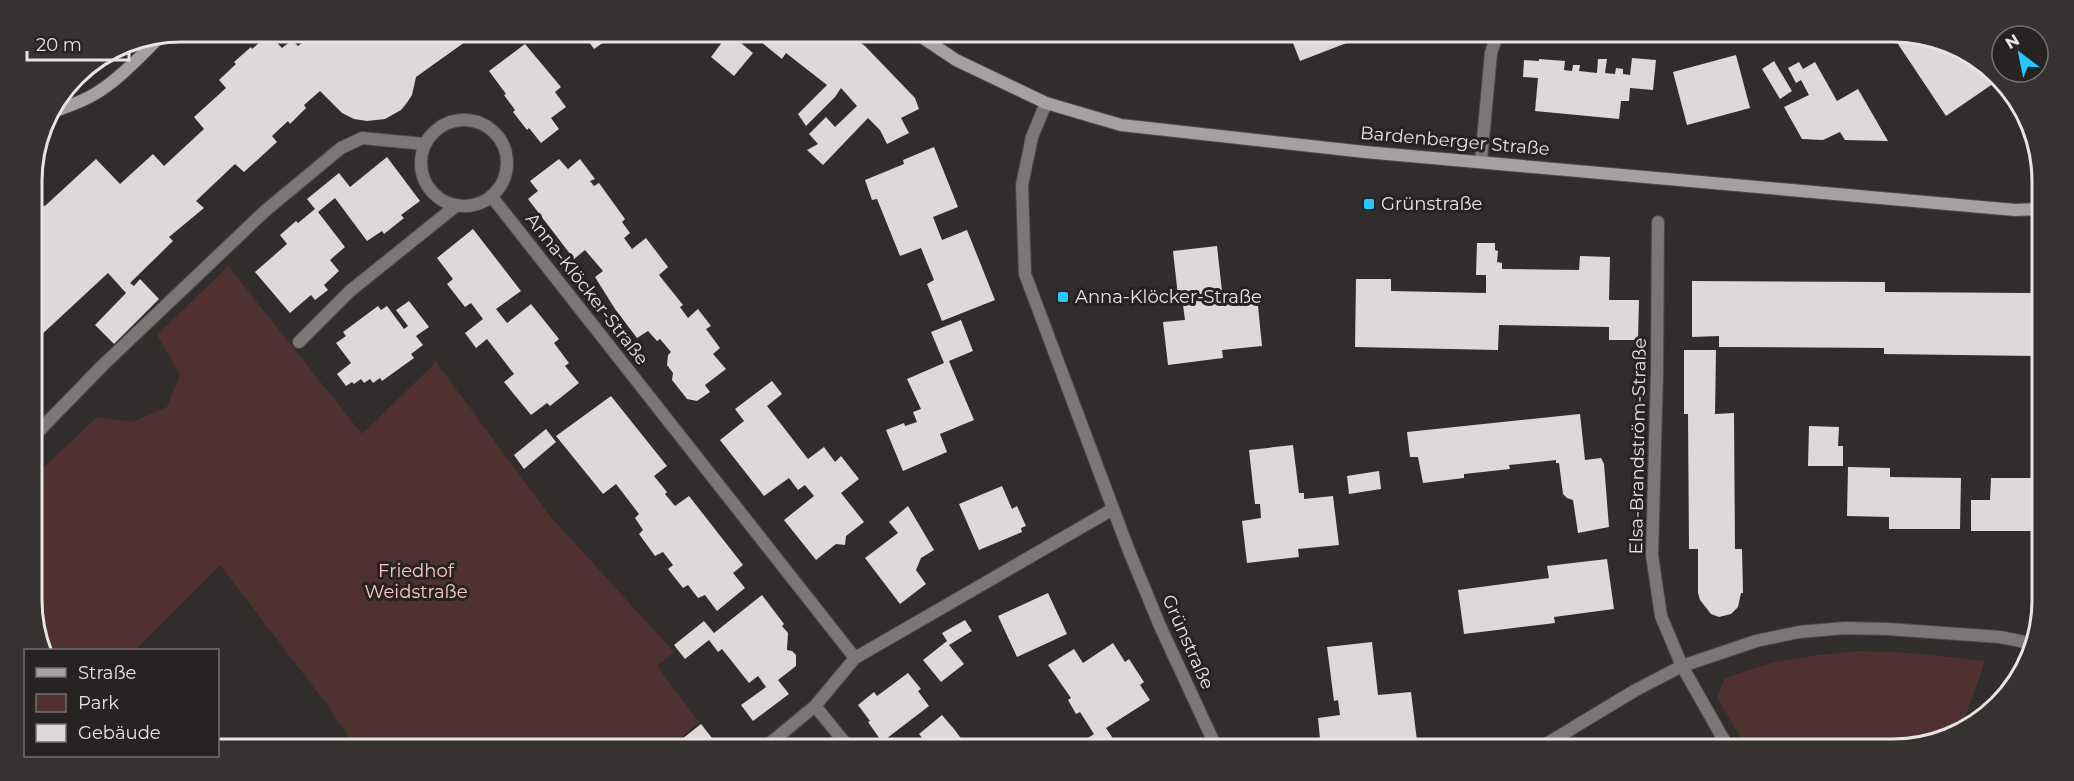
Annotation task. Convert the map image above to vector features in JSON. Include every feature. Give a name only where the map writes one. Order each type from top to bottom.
[{"type":"main road","name":"Bardenberger Straße","points":[[929,42],[956,60],[1046,103],[1121,125],[1357,151],[2015,210],[2032,209]]},
{"type":"main road","points":[[63,108],[92,96],[105,87],[149,46]]},
{"type":"main road","name":"Bardenberger Straße","points":[[2015,210],[2032,215]]},
{"type":"street","points":[[1480,161],[1491,53],[1495,42]]},
{"type":"street","name":"Grünstraße","points":[[1046,103],[1032,137],[1022,185],[1025,274],[1113,509],[1160,626],[1212,739]]},
{"type":"street","points":[[468,119],[489,126],[500,136],[508,157],[507,172],[501,186],[492,197],[482,203],[467,207],[439,199],[428,189],[423,178],[420,163],[424,144],[433,132],[453,120],[468,119]]},
{"type":"street","points":[[42,428],[102,366],[265,211],[341,148],[362,138],[424,144]]},
{"type":"street","name":"Anna-Klöcker-Straße","points":[[492,197],[855,658]]},
{"type":"street","points":[[299,342],[350,291],[458,205]]},
{"type":"street","name":"Elsa-Brandström-Straße","points":[[1658,222],[1652,555],[1661,616],[1682,666],[1723,739]]},
{"type":"street","points":[[776,739],[814,706],[855,658],[1113,509]]},
{"type":"street","points":[[1555,739],[1634,691],[1682,666],[1756,641],[1799,632],[1845,628],[1971,634],[2025,642]]},
{"type":"street","points":[[814,706],[842,739]]},
{"type":"green space","name":"Friedhof Weidstraße","points":[[228,266],[362,434],[436,362],[550,516],[674,652],[657,666],[699,722],[679,739],[350,739],[325,702],[220,565],[136,649],[51,649],[42,609],[42,469],[97,417],[133,422],[167,407],[180,375],[157,335]]},
{"type":"green space","points":[[1860,651],[1912,653],[1985,661],[1965,718],[1929,734],[1902,739],[1741,739],[1717,697],[1725,678],[1771,663]]},
{"type":"building","points":[[260,42],[276,42],[282,48],[290,42],[294,42],[298,46],[303,42],[465,42],[416,77],[412,95],[406,104],[401,110],[385,119],[367,121],[354,119],[342,113],[320,91],[304,105],[306,108],[290,124],[288,121],[272,136],[277,142],[244,172],[235,164],[196,201],[204,208],[169,237],[173,241],[130,283],[134,286],[140,279],[159,299],[114,344],[95,325],[126,293],[108,273],[42,334],[42,207],[96,159],[120,184],[153,154],[164,166],[204,129],[194,117],[226,88],[219,80],[236,64],[234,62]]},
{"type":"building","points":[[589,42],[604,42],[594,49]]},
{"type":"building","points":[[722,42],[740,42],[753,53],[734,76],[711,57]]},
{"type":"building","points":[[761,42],[860,42],[915,98],[919,109],[901,118],[909,133],[887,144],[880,130],[868,118],[823,165],[807,150],[818,144],[809,134],[826,117],[835,127],[857,106],[841,88],[806,126],[798,114],[827,85],[786,53],[782,59]]},
{"type":"building","points":[[1293,42],[1349,42],[1300,61]]},
{"type":"building","points":[[1897,42],[1937,49],[1954,56],[1970,65],[1992,84],[1946,116]]},
{"type":"building","points":[[525,44],[561,87],[555,92],[566,107],[551,118],[559,129],[541,143],[513,112],[515,110],[504,95],[506,94],[489,71]]},
{"type":"building","points":[[1736,55],[1750,108],[1687,125],[1673,72]]},
{"type":"building","points":[[1632,58],[1656,60],[1653,90],[1630,88],[1629,101],[1621,101],[1619,119],[1535,111],[1538,78],[1523,77],[1524,60],[1565,61],[1564,70],[1572,71],[1573,65],[1580,65],[1579,71],[1597,73],[1598,59],[1607,59],[1605,73],[1615,74],[1616,68],[1623,69],[1623,74],[1630,75]]},
{"type":"building","points":[[1774,61],[1792,91],[1780,99],[1762,69]]},
{"type":"building","points":[[1799,62],[1803,69],[1815,62],[1837,101],[1858,89],[1888,141],[1845,140],[1840,132],[1823,140],[1802,139],[1784,107],[1809,95],[1801,80],[1796,83],[1788,68]]},
{"type":"building","points":[[934,147],[958,207],[933,217],[942,240],[967,230],[995,300],[942,321],[927,284],[934,280],[921,248],[900,256],[877,199],[872,200],[865,180],[904,164],[903,160]]},
{"type":"building","points":[[387,157],[420,201],[401,215],[404,218],[384,234],[382,231],[367,241],[335,198],[318,212],[345,247],[330,260],[339,271],[324,285],[328,290],[315,300],[311,295],[290,313],[255,272],[287,244],[280,235],[315,209],[307,199],[339,173],[350,187]]},
{"type":"building","points":[[559,159],[568,169],[580,159],[595,179],[590,181],[594,186],[599,183],[625,219],[622,222],[630,233],[624,238],[632,249],[646,238],[668,267],[659,275],[683,305],[680,307],[688,318],[698,309],[711,326],[706,329],[720,348],[713,354],[726,369],[705,385],[710,392],[697,401],[687,399],[672,380],[673,373],[667,365],[668,355],[671,352],[660,339],[657,341],[648,331],[637,338],[595,277],[603,271],[585,250],[574,259],[528,199],[538,191],[530,181]]},
{"type":"building","points":[[473,229],[521,291],[496,309],[507,323],[531,304],[559,339],[554,343],[569,363],[565,366],[579,383],[550,406],[547,403],[531,415],[504,382],[514,374],[487,339],[476,348],[465,333],[483,319],[471,303],[465,307],[447,284],[453,279],[437,258]]},
{"type":"building","points":[[1477,243],[1495,243],[1495,250],[1498,251],[1497,262],[1502,263],[1502,269],[1579,270],[1580,256],[1610,257],[1609,300],[1639,300],[1638,340],[1609,340],[1609,327],[1499,325],[1498,350],[1355,347],[1356,279],[1391,279],[1391,291],[1486,293],[1486,275],[1476,275]]},
{"type":"building","points":[[1217,246],[1223,300],[1257,296],[1262,346],[1222,350],[1223,358],[1168,365],[1163,322],[1185,320],[1183,305],[1179,305],[1173,251]]},
{"type":"building","points":[[1692,281],[1885,282],[1885,292],[2032,293],[2032,356],[1884,354],[1884,348],[1719,347],[1719,336],[1692,337]]},
{"type":"building","points":[[409,301],[429,327],[416,336],[423,345],[411,354],[414,358],[382,381],[380,378],[373,383],[370,379],[364,383],[361,379],[346,386],[337,374],[351,363],[336,343],[346,336],[343,332],[378,306],[381,310],[387,306],[404,329],[408,326],[396,310]]},
{"type":"building","points":[[961,320],[973,351],[949,361],[974,420],[940,434],[947,452],[903,471],[886,430],[904,423],[905,426],[917,422],[913,412],[921,409],[907,379],[944,363],[931,332]]},
{"type":"building","points":[[1684,350],[1716,350],[1715,414],[1734,413],[1735,549],[1742,549],[1743,593],[1741,593],[1738,607],[1731,614],[1719,617],[1711,614],[1700,600],[1698,549],[1689,549],[1688,414],[1684,414]]},
{"type":"building","points":[[772,381],[782,394],[767,406],[808,459],[824,447],[835,462],[841,456],[859,479],[841,493],[864,522],[846,536],[845,545],[836,544],[816,560],[784,520],[814,496],[805,485],[798,490],[789,478],[764,496],[720,440],[744,421],[735,409]]},
{"type":"building","points":[[611,396],[667,466],[654,476],[667,492],[665,494],[675,506],[689,496],[743,565],[733,573],[745,588],[717,611],[705,595],[698,598],[688,585],[683,588],[668,569],[673,565],[663,552],[655,556],[639,534],[643,530],[635,518],[639,514],[616,484],[603,494],[556,436]]},
{"type":"building","points":[[1580,414],[1585,460],[1601,458],[1604,464],[1609,527],[1578,533],[1573,500],[1563,494],[1559,463],[1556,463],[1556,460],[1509,465],[1510,469],[1464,474],[1464,478],[1423,483],[1418,457],[1410,457],[1407,432]]},
{"type":"building","points":[[1809,426],[1839,427],[1838,446],[1843,446],[1843,466],[1808,466]]},
{"type":"building","points":[[546,429],[556,442],[524,469],[514,455]]},
{"type":"building","points":[[1293,445],[1299,493],[1304,493],[1304,499],[1333,496],[1339,545],[1298,549],[1299,557],[1247,563],[1242,521],[1261,518],[1260,504],[1255,504],[1249,450]]},
{"type":"building","points":[[1848,467],[1890,468],[1890,477],[1961,478],[1960,529],[1889,529],[1889,517],[1847,516]]},
{"type":"building","points":[[1379,471],[1381,489],[1349,494],[1347,476]]},
{"type":"building","points":[[1991,478],[2032,478],[2032,531],[1971,531],[1971,500],[1990,500]]},
{"type":"building","points":[[1002,486],[1012,509],[1017,506],[1026,526],[1021,528],[1022,532],[979,550],[959,504]]},
{"type":"building","points":[[908,506],[934,550],[921,558],[916,570],[926,584],[900,604],[865,558],[898,533],[889,522]]},
{"type":"building","points":[[1607,559],[1614,609],[1554,617],[1555,623],[1464,634],[1458,590],[1549,578],[1547,566]]},
{"type":"building","points":[[1048,593],[1067,634],[1017,657],[998,616]]},
{"type":"building","points":[[762,595],[784,624],[782,626],[788,633],[787,650],[796,655],[796,666],[778,680],[789,694],[753,721],[741,705],[766,687],[758,676],[749,683],[722,649],[718,652],[709,640],[685,659],[674,645],[704,621],[714,633]]},
{"type":"building","points":[[965,620],[972,631],[949,645],[964,664],[941,682],[923,660],[947,641],[942,633]]},
{"type":"building","points":[[1372,642],[1378,695],[1411,692],[1417,739],[1320,739],[1318,718],[1340,715],[1338,700],[1334,701],[1327,647]]},
{"type":"building","points":[[1113,643],[1125,662],[1129,659],[1144,682],[1140,685],[1150,700],[1106,728],[1113,739],[1086,739],[1094,734],[1080,712],[1076,714],[1068,700],[1071,698],[1048,665],[1074,649],[1083,663]]},
{"type":"building","points":[[908,673],[921,689],[918,691],[929,706],[886,739],[880,739],[858,705],[874,692],[877,696]]},
{"type":"building","points":[[942,715],[962,739],[923,739],[919,734]]},
{"type":"building","points":[[701,724],[713,739],[682,739]]},
{"type":"place","name":"Grünstraße","points":[[1369,204]]},
{"type":"place","name":"Anna-Klöcker-Straße","points":[[1063,297]]}]
